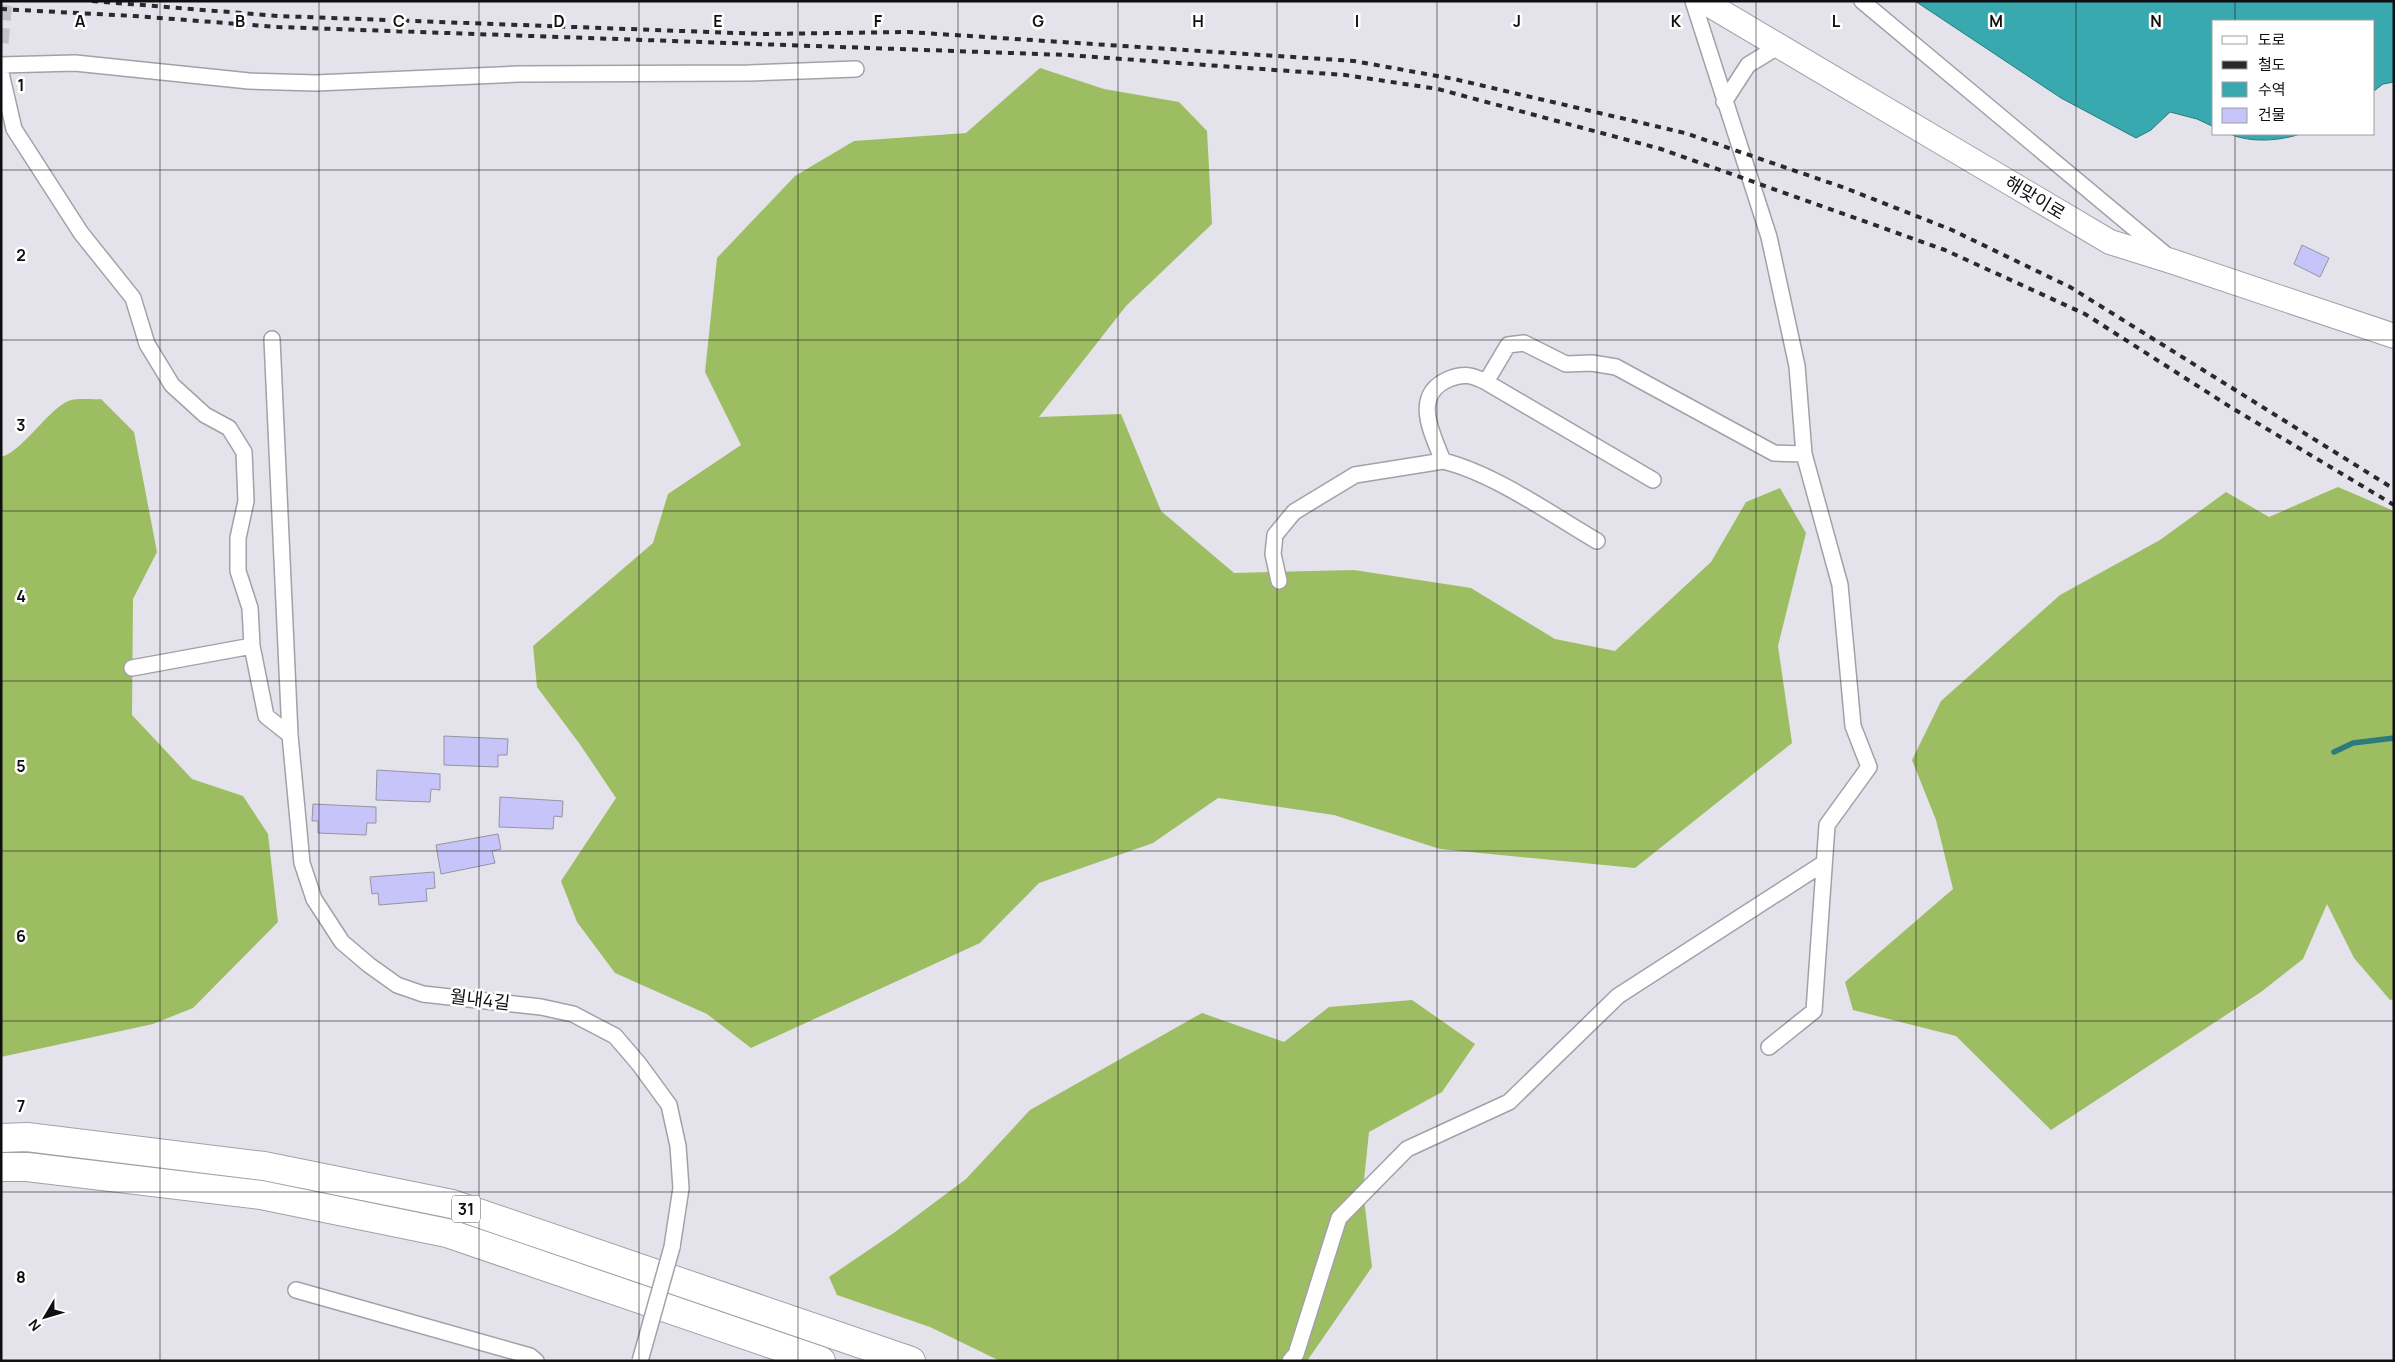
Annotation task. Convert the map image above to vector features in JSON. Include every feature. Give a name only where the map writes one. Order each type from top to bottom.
[{"type":"highway","name":"31","points":[[1,1138],[27,1138],[264,1166],[452,1204],[911,1361]]},
{"type":"highway","name":"31","points":[[1,1167],[27,1167],[261,1195],[446,1233],[821,1361]]},
{"type":"main road","name":"해맞이로","points":[[1703,1],[2110,242],[2394,336]]},
{"type":"street","points":[[1692,1],[1769,237],[1797,366],[1804,454],[1840,585],[1853,726],[1869,767],[1828,824],[1814,1011],[1769,1047]]},
{"type":"street","points":[[1862,1],[2174,262]]},
{"type":"street","points":[[1724,102],[1748,65],[1779,46]]},
{"type":"street","points":[[1,65],[75,63],[248,81],[316,83],[520,74],[749,73],[856,69]]},
{"type":"street","points":[[1,73],[14,129],[81,233],[132,298],[147,344],[172,385],[206,415],[229,428],[244,452],[246,501],[238,538],[238,571],[250,608],[252,646],[266,716],[290,735]]},
{"type":"street","name":"월내4길","points":[[272,339],[290,735],[302,863],[314,899],[342,942],[397,985],[423,994],[541,1007],[573,1014],[615,1036],[639,1064],[669,1105],[678,1146],[681,1188],[672,1247],[640,1361]]},
{"type":"street","points":[[1486,382],[1508,345],[1524,343],[1566,364],[1592,363],[1616,367],[1774,453],[1804,454]]},
{"type":"street","points":[[1443,461],[1426,407],[1429,395],[1438,384],[1463,374],[1474,376],[1486,382],[1653,480]]},
{"type":"street","points":[[1279,581],[1273,554],[1274,535],[1294,512],[1355,475],[1443,461],[1463,466],[1487,478],[1597,541]]},
{"type":"street","points":[[132,668],[252,646]]},
{"type":"street","points":[[1290,1361],[1296,1354],[1339,1218],[1407,1149],[1509,1102],[1618,996],[1824,863]]},
{"type":"street","points":[[296,1290],[530,1356],[536,1361]]},
{"type":"green space","points":[[1040,68],[1104,89],[1179,102],[1207,131],[1212,224],[1126,306],[1039,417],[1121,414],[1161,511],[1234,573],[1354,570],[1471,588],[1555,639],[1615,651],[1711,562],[1746,502],[1780,488],[1806,533],[1778,646],[1792,743],[1635,868],[1440,849],[1334,815],[1218,798],[1153,843],[1039,883],[980,943],[751,1048],[707,1014],[615,973],[577,922],[561,881],[616,798],[579,743],[537,687],[533,646],[653,543],[668,494],[741,445],[705,372],[717,258],[795,176],[854,141],[966,133]]},
{"type":"green space","points":[[79,399],[101,399],[134,432],[157,552],[133,599],[132,715],[192,779],[243,796],[268,834],[278,922],[193,1008],[153,1024],[1,1057],[1,457],[25,441],[58,407],[66,402]]},
{"type":"green space","points":[[2338,487],[2394,511],[2394,999],[2390,1000],[2354,958],[2327,904],[2303,959],[2261,992],[2051,1130],[1956,1036],[1853,1010],[1845,982],[1953,889],[1936,820],[1912,760],[1941,701],[2060,595],[2160,540],[2226,492],[2269,517]]},
{"type":"green space","points":[[1412,1000],[1475,1044],[1442,1092],[1369,1132],[1363,1190],[1372,1267],[1307,1361],[1000,1361],[930,1327],[837,1295],[829,1277],[895,1232],[966,1179],[1030,1110],[1202,1013],[1284,1042],[1329,1007]]},
{"type":"water","points":[[1915,1],[2394,1],[2394,82],[2383,84],[2375,90],[2375,20],[2212,20],[2212,126],[2197,119],[2170,112],[2151,130],[2136,138],[2061,98]]},
{"type":"water","points":[[2233,135],[2296,135],[2265,140]]},
{"type":"building","points":[[2302,245],[2329,258],[2320,277],[2294,264]]},
{"type":"building","points":[[444,736],[508,739],[507,755],[498,755],[498,767],[444,765]]},
{"type":"building","points":[[377,770],[440,774],[440,790],[431,789],[430,802],[376,800]]},
{"type":"building","points":[[500,797],[563,801],[562,817],[554,816],[553,829],[499,827]]},
{"type":"building","points":[[313,804],[376,807],[376,823],[367,823],[366,835],[318,833],[318,821],[312,821]]},
{"type":"building","points":[[498,834],[501,849],[492,851],[495,863],[441,874],[436,845]]},
{"type":"building","points":[[434,872],[435,888],[426,889],[427,901],[379,905],[378,893],[372,894],[370,877]]},
{"type":"waterway","points":[[2334,752],[2353,743],[2394,738]]},
{"type":"tunnel","points":[[1,43],[5,1]]},
{"type":"railway","points":[[92,1],[278,16],[763,34],[908,32],[1354,61],[1454,79],[1685,133],[1845,188],[1952,230],[2070,287],[2394,489]]},
{"type":"railway","points":[[1,9],[134,16],[278,27],[1067,55],[1345,75],[1438,89],[1661,149],[1945,250],[2085,314],[2232,408],[2394,505]]}]
